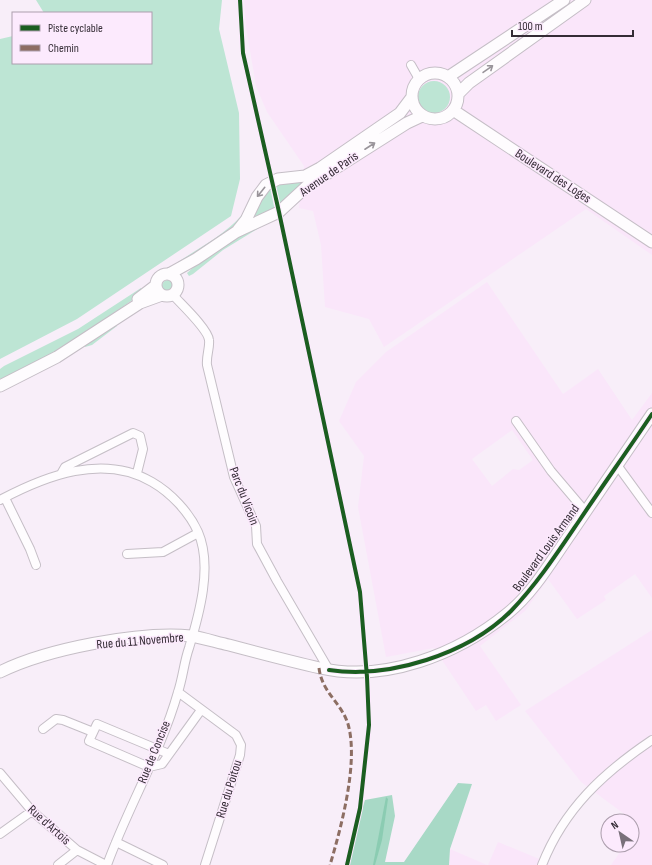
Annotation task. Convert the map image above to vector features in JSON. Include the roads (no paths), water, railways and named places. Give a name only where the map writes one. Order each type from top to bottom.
[{"type":"main road","points":[[448,77],[564,0]]},
{"type":"main road","points":[[458,94],[469,83],[585,0]]},
{"type":"main road","points":[[430,73],[442,74],[448,77],[455,84],[458,94],[458,100],[453,110],[444,118],[438,119],[422,116],[415,108],[412,97],[412,91],[419,79],[430,73]]},
{"type":"main road","name":"Avenue de Paris","points":[[236,232],[246,220],[257,197],[266,185],[278,179],[309,174],[354,146],[400,113],[412,97]]},
{"type":"main road","name":"Boulevard des Loges","points":[[453,110],[652,242]]},
{"type":"main road","name":"Avenue de Paris","points":[[169,274],[196,260],[236,232],[279,212],[314,182],[407,122],[422,116]]},
{"type":"main road","name":"Avenue de Paris","points":[[178,283],[196,260]]},
{"type":"main road","points":[[0,380],[56,354],[158,291],[173,295],[177,290],[178,283],[175,277],[169,274],[159,277],[158,291]]},
{"type":"main road","points":[[0,386],[57,357],[158,291]]},
{"type":"main road","name":"Boulevard Louis Armand","points":[[329,670],[356,671],[410,665],[442,654],[483,632],[510,612],[538,580],[652,414]]},
{"type":"main road","name":"Rue du 11 Novembre","points":[[0,672],[76,647],[121,640],[162,636],[192,637],[329,670]]},
{"type":"street","points":[[411,65],[419,79]]},
{"type":"street","name":"Parc du Vicoin","points":[[173,295],[208,334],[207,365],[234,477],[256,526],[257,544],[284,594],[329,670]]},
{"type":"street","points":[[516,421],[551,470],[585,511]]},
{"type":"street","points":[[36,565],[30,549],[2,499],[32,484],[61,474],[108,469],[137,473],[142,441],[140,436],[133,433],[66,467],[61,474]]},
{"type":"street","points":[[617,465],[652,513]]},
{"type":"street","name":"Rue de Concise","points":[[106,865],[149,767],[178,692],[204,584],[203,560],[198,533],[188,514],[171,496],[137,473]]},
{"type":"street","points":[[127,554],[163,552],[198,533]]},
{"type":"street","name":"Rue du Poitou","points":[[178,692],[236,735],[241,745],[240,755],[205,865]]},
{"type":"street","points":[[169,754],[97,724],[89,741],[149,767],[162,764],[202,710]]},
{"type":"street","points":[[43,729],[56,719],[63,720],[93,732]]},
{"type":"street","points":[[542,865],[557,834],[584,794],[622,760],[652,740]]},
{"type":"street","name":"Rue d'Artois","points":[[0,773],[32,811],[77,850],[106,865]]},
{"type":"street","points":[[0,834],[32,811]]},
{"type":"street","points":[[116,842],[163,865]]},
{"type":"street","points":[[58,865],[77,850]]}]
